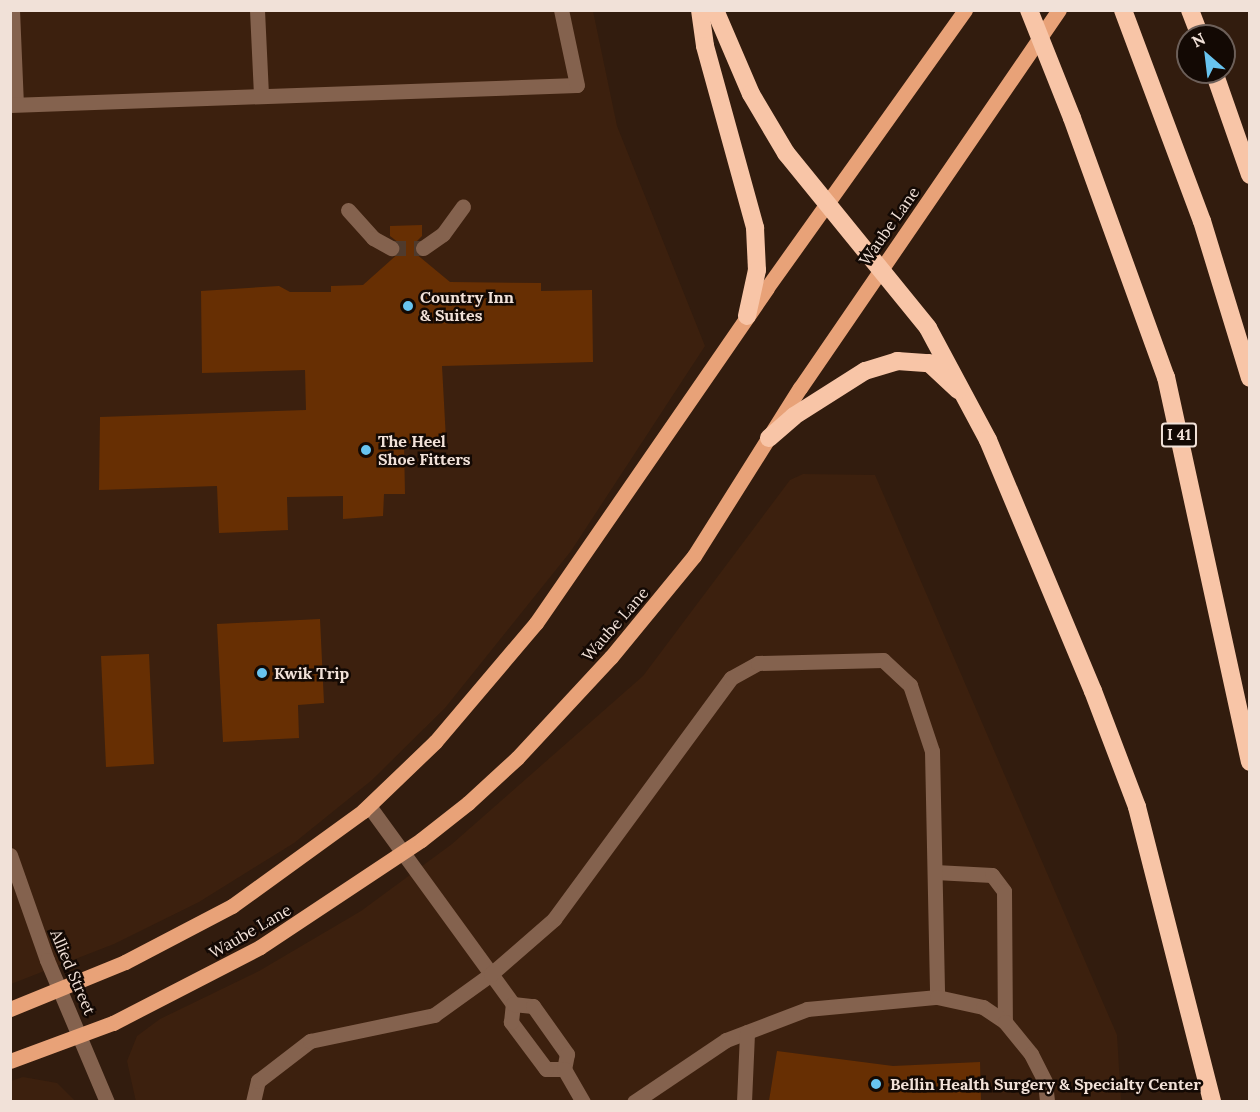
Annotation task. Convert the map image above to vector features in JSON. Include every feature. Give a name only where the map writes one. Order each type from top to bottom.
[{"type":"highway","points":[[700,10],[705,46],[753,218],[757,260],[747,316]]},
{"type":"highway","points":[[715,10],[760,110],[790,158],[883,268],[928,328],[968,399],[1093,691],[1137,807],[1212,1101]]},
{"type":"highway","name":"I 41","points":[[1029,10],[1072,118],[1166,377],[1250,762]]},
{"type":"highway","points":[[1123,10],[1202,221],[1250,378]]},
{"type":"highway","points":[[1218,84],[1250,175]]},
{"type":"highway","points":[[769,438],[794,416],[865,371],[897,362],[929,363],[968,399]]},
{"type":"main road","name":"Waube Lane","points":[[10,1009],[125,962],[232,906],[305,856],[369,806],[435,742],[512,654],[747,316],[965,10]]},
{"type":"main road","name":"Waube Lane","points":[[10,1061],[80,1037],[260,947],[404,852],[486,788],[611,657],[694,556],[769,438],[1059,10]]},
{"type":"street","points":[[12,10],[13,104],[577,85],[561,10]]},
{"type":"street","points":[[257,10],[261,96]]},
{"type":"street","points":[[423,248],[443,234],[463,206]]},
{"type":"street","points":[[348,210],[374,238],[390,248]]},
{"type":"street","points":[[253,1101],[258,1081],[310,1041],[434,1015],[490,974],[554,919],[731,678],[758,663],[883,660],[910,685],[933,751],[937,997]]},
{"type":"street","points":[[369,806],[513,1004],[511,1022],[546,1069],[564,1069]]},
{"type":"street","name":"Allied Street","points":[[10,855],[60,990],[107,1101]]},
{"type":"street","points":[[935,872],[992,875],[1004,891],[1005,1022]]},
{"type":"street","points":[[634,1101],[726,1040],[807,1009],[937,997],[983,1007],[1005,1022],[1030,1054],[1045,1082],[1047,1101]]},
{"type":"street","points":[[513,1004],[533,1005],[567,1054],[564,1069],[583,1101]]},
{"type":"street","points":[[744,1101],[747,1032]]},
{"type":"shaded area","points":[[11,11],[593,11],[617,126],[705,346],[571,551],[445,708],[372,780],[294,843],[199,902],[114,944],[11,984]]},
{"type":"shaded area","points":[[803,474],[875,475],[1117,1035],[1121,1101],[136,1102],[127,1061],[137,1036],[160,1019],[259,971],[361,911],[452,844],[643,676],[790,480]]},
{"type":"shaded area","points":[[23,1077],[57,1083],[75,1101],[11,1101],[11,1081]]},
{"type":"building","points":[[422,225],[422,236],[414,244],[415,253],[450,282],[541,283],[541,291],[592,290],[593,362],[442,366],[446,440],[404,444],[405,494],[384,494],[383,516],[343,519],[343,496],[287,497],[288,530],[219,533],[217,486],[99,490],[100,417],[306,410],[305,370],[202,373],[201,291],[279,286],[290,292],[331,292],[331,286],[363,285],[400,252],[399,243],[390,236],[390,226]]},
{"type":"building","points":[[320,619],[324,703],[298,705],[299,738],[223,742],[217,624]]},
{"type":"building","points":[[149,654],[154,764],[106,767],[101,656]]},
{"type":"building","name":"Bellin Health Surgery & Specialty Center","points":[[777,1051],[893,1066],[980,1062],[981,1101],[769,1101]]},
{"type":"tunnel","points":[[391,248],[423,248]]},
{"type":"place","name":"Country Inn & Suites","points":[[408,306]]},
{"type":"place","name":"The Heel Shoe Fitters","points":[[366,450]]},
{"type":"place","name":"Kwik Trip","points":[[262,673]]},
{"type":"place","name":"Bellin Health Surgery & Specialty Center","points":[[876,1084]]}]
